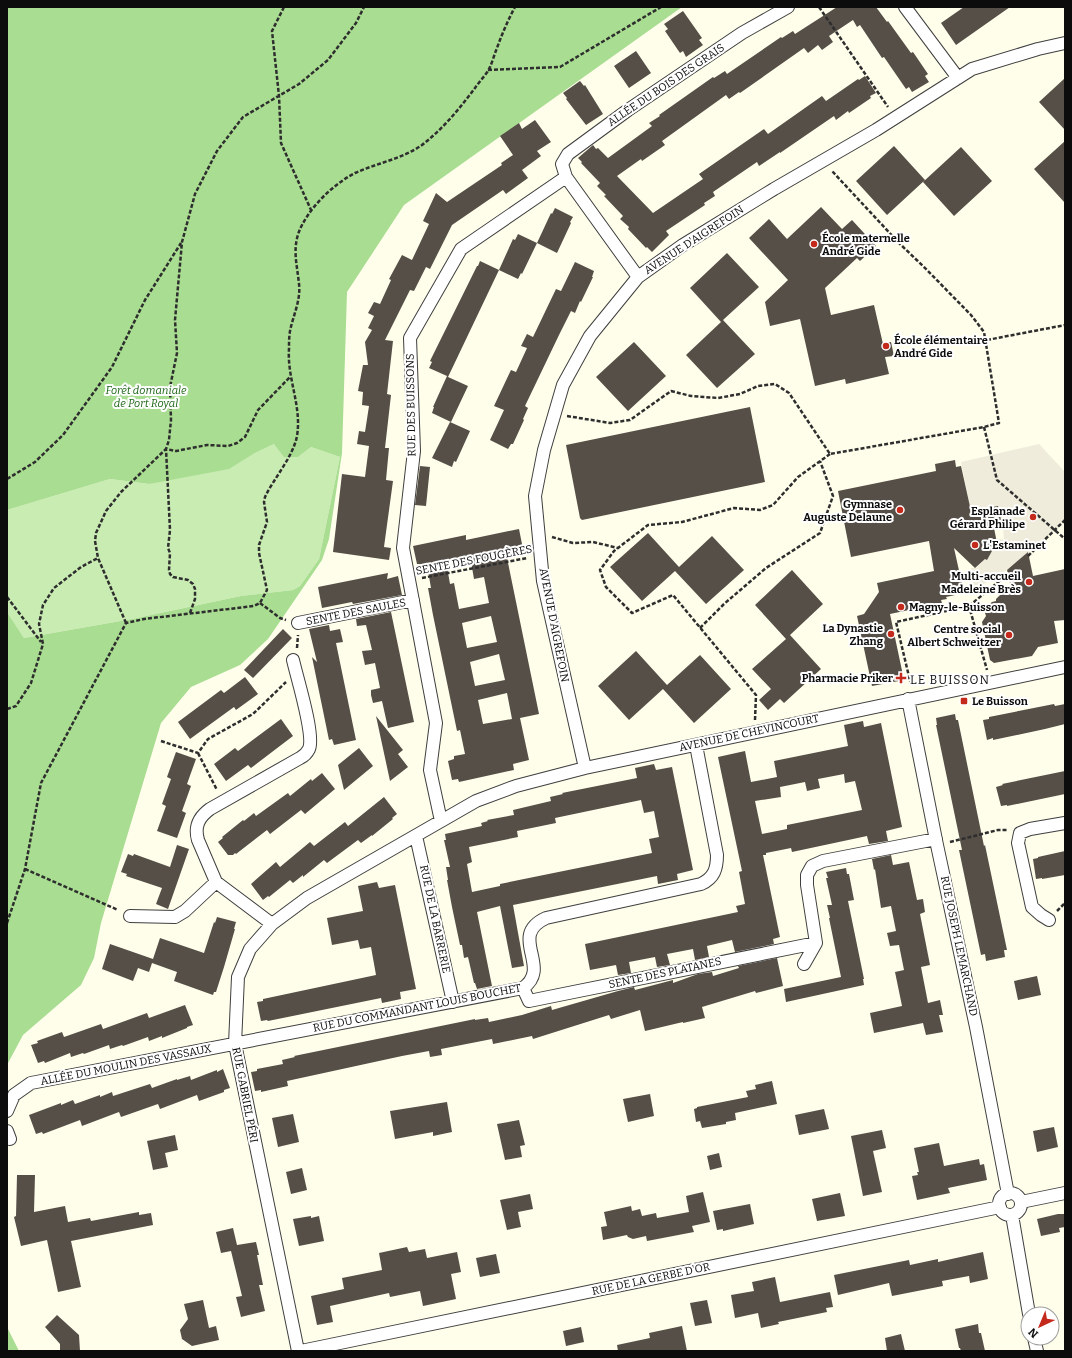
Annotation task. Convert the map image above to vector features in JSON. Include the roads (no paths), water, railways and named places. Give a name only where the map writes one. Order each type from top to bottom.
[{"type":"street","name":"ALLÉE DU BOIS DES GRAIS","points":[[566,177],[562,164],[568,154],[628,110],[742,33],[788,7]]},
{"type":"street","points":[[905,7],[958,78]]},
{"type":"street","name":"AVENUE D'AIGREFOIN","points":[[585,768],[543,581],[535,496],[544,450],[563,385],[590,336],[638,277],[683,245],[896,117],[972,69],[1038,49],[1065,43]]},
{"type":"street","points":[[566,177],[638,277]]},
{"type":"street","name":"RUE DES BUISSONS","points":[[441,821],[430,770],[436,722],[403,548],[414,451],[410,338],[461,249],[566,177]]},
{"type":"street","name":"SENTE DES SAULES","points":[[298,623],[413,600]]},
{"type":"street","points":[[272,924],[216,882],[198,840],[196,827],[203,814],[300,758],[309,749],[310,728],[295,666]]},
{"type":"street","name":"AVENUE DE CHEVINCOURT","points":[[441,821],[476,801],[516,786],[585,768],[1065,666]]},
{"type":"street","name":"RUE JOSEPH LEMARCHAND","points":[[911,698],[937,842],[976,1027],[1008,1194]]},
{"type":"street","name":"RUE DU COMMANDANT LOUIS BOUCHET","points":[[235,1044],[523,988],[530,983],[534,975],[529,940],[531,930],[537,922],[546,918],[701,884],[708,881],[717,867],[717,856],[696,745]]},
{"type":"street","name":"RUE GABRIEL PÉRI","points":[[298,1351],[235,1044],[238,977],[250,949],[272,924],[307,898],[441,821]]},
{"type":"street","points":[[1049,920],[1041,915],[1032,906],[1018,843],[1020,833],[1030,829],[1065,822]]},
{"type":"street","name":"RUE DE LA BARRERIE","points":[[416,836],[453,1002]]},
{"type":"street","points":[[804,964],[816,943],[807,885],[807,875],[812,866],[823,861],[937,842]]},
{"type":"street","points":[[130,916],[175,917],[185,911],[216,882]]},
{"type":"street","name":"SENTE DES PLATANES","points":[[523,988],[529,1001],[816,943]]},
{"type":"street","name":"ALLÉE DU MOULIN DES VASSAUX","points":[[7,1111],[14,1095],[31,1084],[235,1044]]},
{"type":"street","points":[[1020,1202],[1065,1193]]},
{"type":"street","points":[[1008,1194],[1014,1195],[1020,1202],[1020,1209],[1012,1215],[1006,1214],[1000,1207],[1000,1200],[1008,1194]]},
{"type":"street","name":"RUE DE LA GERBE D'OR","points":[[302,1351],[1000,1207]]},
{"type":"street","points":[[1012,1215],[1028,1306]]},
{"type":"place","name":"École maternelle André Gide","points":[[814,244]]},
{"type":"place","name":"École élémentaire André Gide","points":[[886,346]]},
{"type":"place","name":"Gymnase Auguste Delaune","points":[[900,510]]},
{"type":"place","name":"Esplanade Gérard Philipe","points":[[1033,517]]},
{"type":"place","name":"L'Estaminet","points":[[975,545]]},
{"type":"place","name":"Multi-accueil Madeleine Brès","points":[[1029,582]]},
{"type":"place","name":"Magny-le-Buisson","points":[[901,607]]},
{"type":"place","name":"La Dynastie Zhang","points":[[891,634]]},
{"type":"place","name":"Centre social Albert Schweitzer","points":[[1009,635]]},
{"type":"place","name":"Pharmacie Priker","points":[[901,678]]},
{"type":"place","name":"Le Buisson","points":[[964,701]]},
{"type":"district","name":"LE BUISSON","points":[[950,680]]},
{"type":"park label","name":"Forêt domaniale de Port Royal","points":[[146,396]]}]
